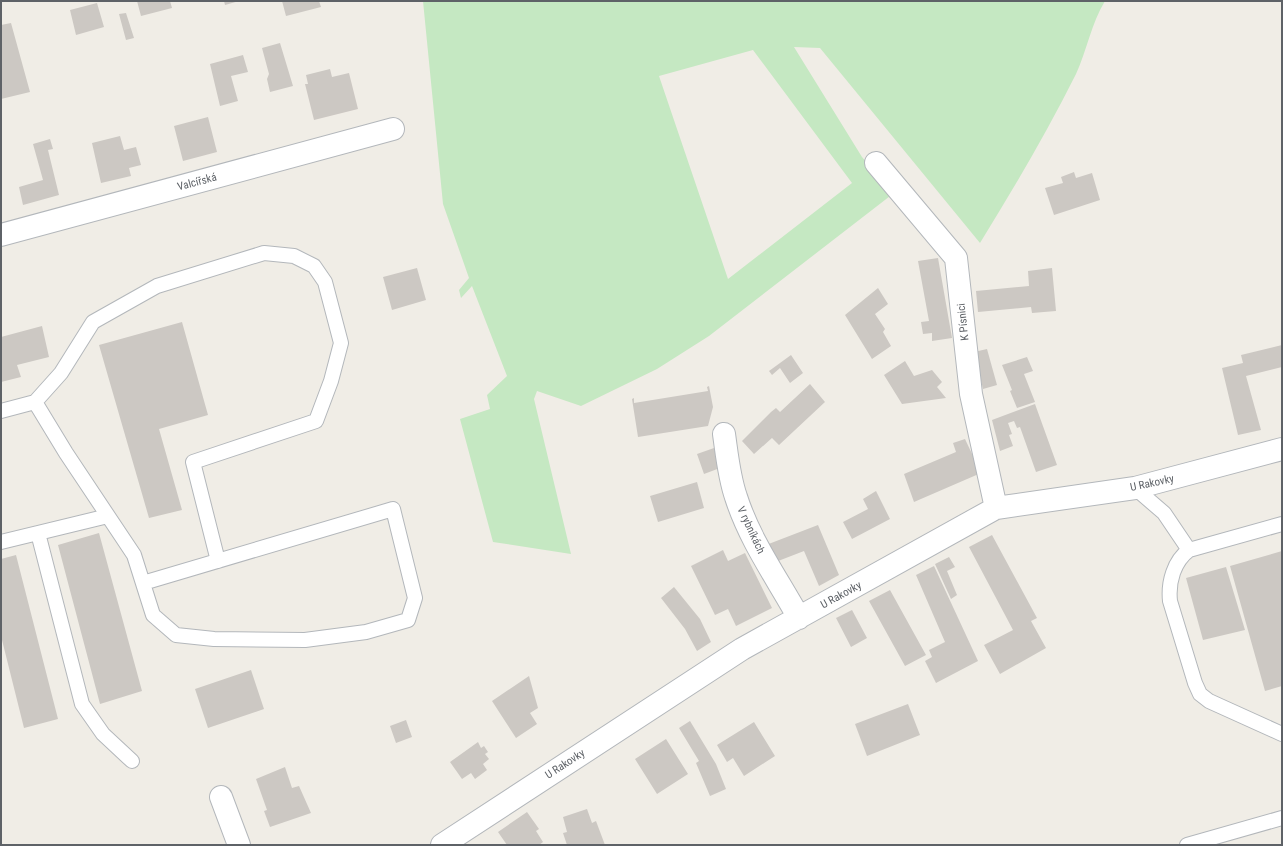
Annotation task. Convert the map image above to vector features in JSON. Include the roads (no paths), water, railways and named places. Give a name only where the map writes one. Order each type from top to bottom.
[{"type":"street","name":"Valcířská","points":[[1,235],[393,129]]},
{"type":"street","name":"K Písnici","points":[[876,163],[956,258],[971,394],[996,508]]},
{"type":"street","name":"V rybníkách","points":[[724,434],[736,497],[746,523],[765,561],[799,618]]},
{"type":"street","name":"U Rakovky","points":[[442,845],[742,649],[996,508],[1135,488],[1282,449]]},
{"type":"street","points":[[221,797],[239,845]]},
{"type":"lane","points":[[1,411],[35,402],[61,373],[93,322],[157,286],[264,253],[294,256],[314,266],[325,282],[341,343],[331,381],[316,421],[193,462],[218,561]]},
{"type":"lane","points":[[35,402],[66,453],[134,555],[153,615],[176,636],[214,639],[305,640],[366,632],[408,620],[415,598],[393,509],[143,582]]},
{"type":"lane","points":[[1135,488],[1164,513],[1189,550]]},
{"type":"lane","points":[[1,542],[108,516]]},
{"type":"lane","points":[[1282,524],[1189,550],[1181,556],[1176,563],[1169,592],[1170,601],[1195,684],[1200,694],[1209,701],[1282,734]]},
{"type":"lane","points":[[38,533],[82,704],[104,734],[132,761]]},
{"type":"lane","points":[[1187,845],[1282,818]]}]
